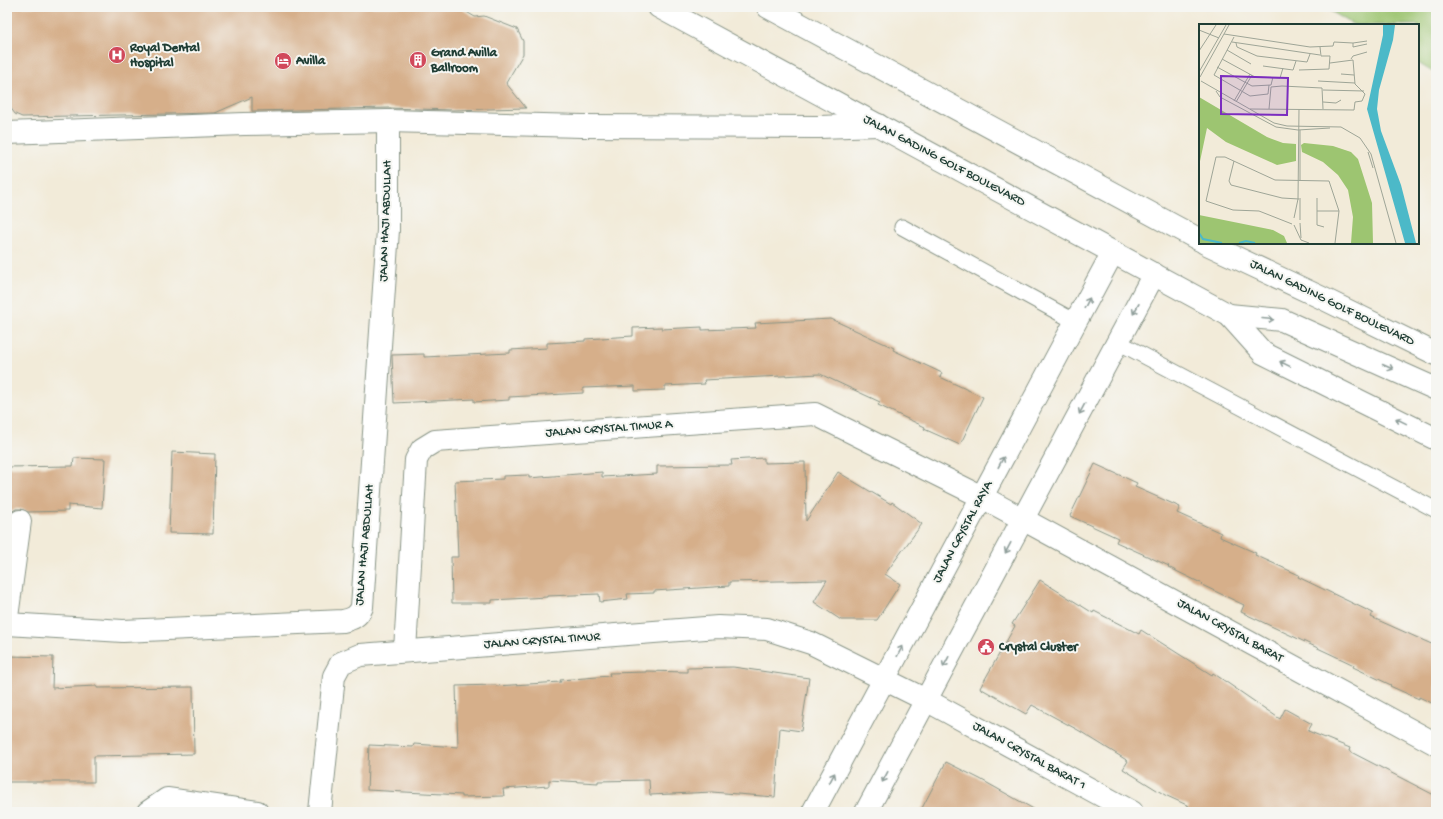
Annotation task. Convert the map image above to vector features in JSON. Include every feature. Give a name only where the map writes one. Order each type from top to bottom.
[{"type":"street","name":"JALAN GADING GOLF BOULEVARD","points":[[659,7],[1229,315],[1263,353],[1436,439]]},
{"type":"street","points":[[768,7],[1199,239]]},
{"type":"street","points":[[7,133],[244,124],[388,121],[590,126],[819,127],[878,125]]},
{"type":"street","name":"JALAN HAJI ABDULLAH","points":[[7,624],[123,631],[342,620],[356,617],[360,612],[362,608],[388,230],[388,121]]},
{"type":"street","name":"JALAN GADING GOLF BOULEVARD","points":[[1207,244],[1436,354]]},
{"type":"street","name":"JALAN CRYSTAL RAYA","points":[[813,812],[1113,252]]},
{"type":"street","points":[[866,812],[1154,274]]},
{"type":"street","name":"JALAN GADING GOLF BOULEVARD","points":[[1229,315],[1282,320],[1436,389]]},
{"type":"street","name":"JALAN CRYSTAL TIMUR A","points":[[405,651],[416,460],[422,449],[435,442],[815,414],[1023,519]]},
{"type":"street","name":"JALAN CRYSTAL BARAT","points":[[1023,519],[1436,744]]},
{"type":"street","points":[[7,617],[20,521]]},
{"type":"street","name":"JALAN CRYSTAL TIMUR","points":[[320,812],[334,676],[341,663],[360,655],[718,627],[767,629],[811,642],[926,700]]},
{"type":"street","name":"JALAN CRYSTAL BARAT 1","points":[[926,700],[1132,812]]},
{"type":"street","points":[[148,812],[167,799],[257,812]]},
{"type":"lane","points":[[902,227],[1076,322]]},
{"type":"lane","points":[[1118,342],[1436,510]]},
{"type":"green space","points":[[1324,7],[1436,7],[1436,74],[1419,64],[1419,24],[1352,24]]},
{"type":"building","points":[[8,7],[458,7],[475,17],[484,16],[517,29],[523,41],[523,54],[506,83],[526,108],[452,110],[388,108],[252,111],[252,97],[215,113],[22,117],[15,114],[10,107]]},
{"type":"building","points":[[831,319],[894,348],[893,350],[942,373],[940,377],[983,397],[960,445],[924,429],[925,427],[878,405],[880,402],[820,374],[704,380],[705,384],[665,386],[665,390],[635,391],[635,386],[583,388],[583,393],[509,397],[509,400],[474,402],[474,399],[394,403],[392,355],[424,354],[424,357],[510,353],[510,350],[547,348],[547,343],[633,336],[633,328],[662,327],[662,329],[702,327],[702,330],[756,328],[755,323]]},
{"type":"building","points":[[172,452],[215,454],[213,534],[169,533]]},
{"type":"building","points":[[74,458],[105,459],[102,508],[68,505],[68,511],[28,512],[21,509],[16,509],[7,513],[7,467],[73,466]]},
{"type":"building","points":[[764,458],[764,463],[805,462],[806,521],[838,472],[891,504],[892,502],[922,524],[885,574],[900,584],[877,620],[841,620],[814,602],[827,580],[729,582],[729,586],[627,594],[628,599],[600,602],[599,594],[492,600],[492,603],[452,603],[451,557],[458,557],[455,481],[503,479],[503,476],[529,475],[529,478],[602,472],[602,477],[657,474],[657,466],[732,465],[731,460]]},
{"type":"building","points":[[1095,464],[1137,483],[1135,487],[1180,507],[1177,513],[1221,533],[1220,537],[1256,553],[1255,555],[1299,575],[1298,577],[1373,613],[1371,617],[1436,646],[1436,705],[1390,686],[1391,685],[1353,667],[1354,665],[1241,612],[1244,605],[1202,585],[1203,584],[1168,567],[1169,566],[1116,542],[1118,538],[1070,516]]},
{"type":"building","points":[[1040,580],[1093,613],[1094,611],[1139,634],[1141,630],[1212,675],[1213,673],[1280,719],[1285,709],[1312,724],[1308,731],[1350,748],[1349,751],[1436,796],[1436,812],[1186,812],[1189,806],[1165,795],[1123,769],[1128,761],[1078,730],[1032,705],[1026,714],[980,688],[1015,626],[1012,624]]},
{"type":"building","points":[[7,656],[53,657],[52,688],[97,686],[97,688],[193,687],[194,754],[94,756],[94,782],[7,782]]},
{"type":"building","points":[[733,667],[809,678],[801,731],[780,728],[775,797],[712,792],[650,795],[649,780],[598,781],[598,783],[549,780],[549,786],[503,789],[504,796],[462,797],[462,795],[367,790],[369,745],[413,747],[414,744],[458,747],[456,686],[496,686],[561,682],[560,680],[610,676],[609,673],[646,671],[687,672],[687,668]]},
{"type":"building","points":[[946,762],[980,779],[1039,812],[920,812]]},
{"type":"place","name":"Royal Dental Hospital","points":[[117,55]]},
{"type":"place","name":"Grand Avilla Ballroom","points":[[418,60]]},
{"type":"place","name":"Avilla","points":[[283,61]]},
{"type":"place","name":"Crystal Cluster","points":[[986,647]]}]
